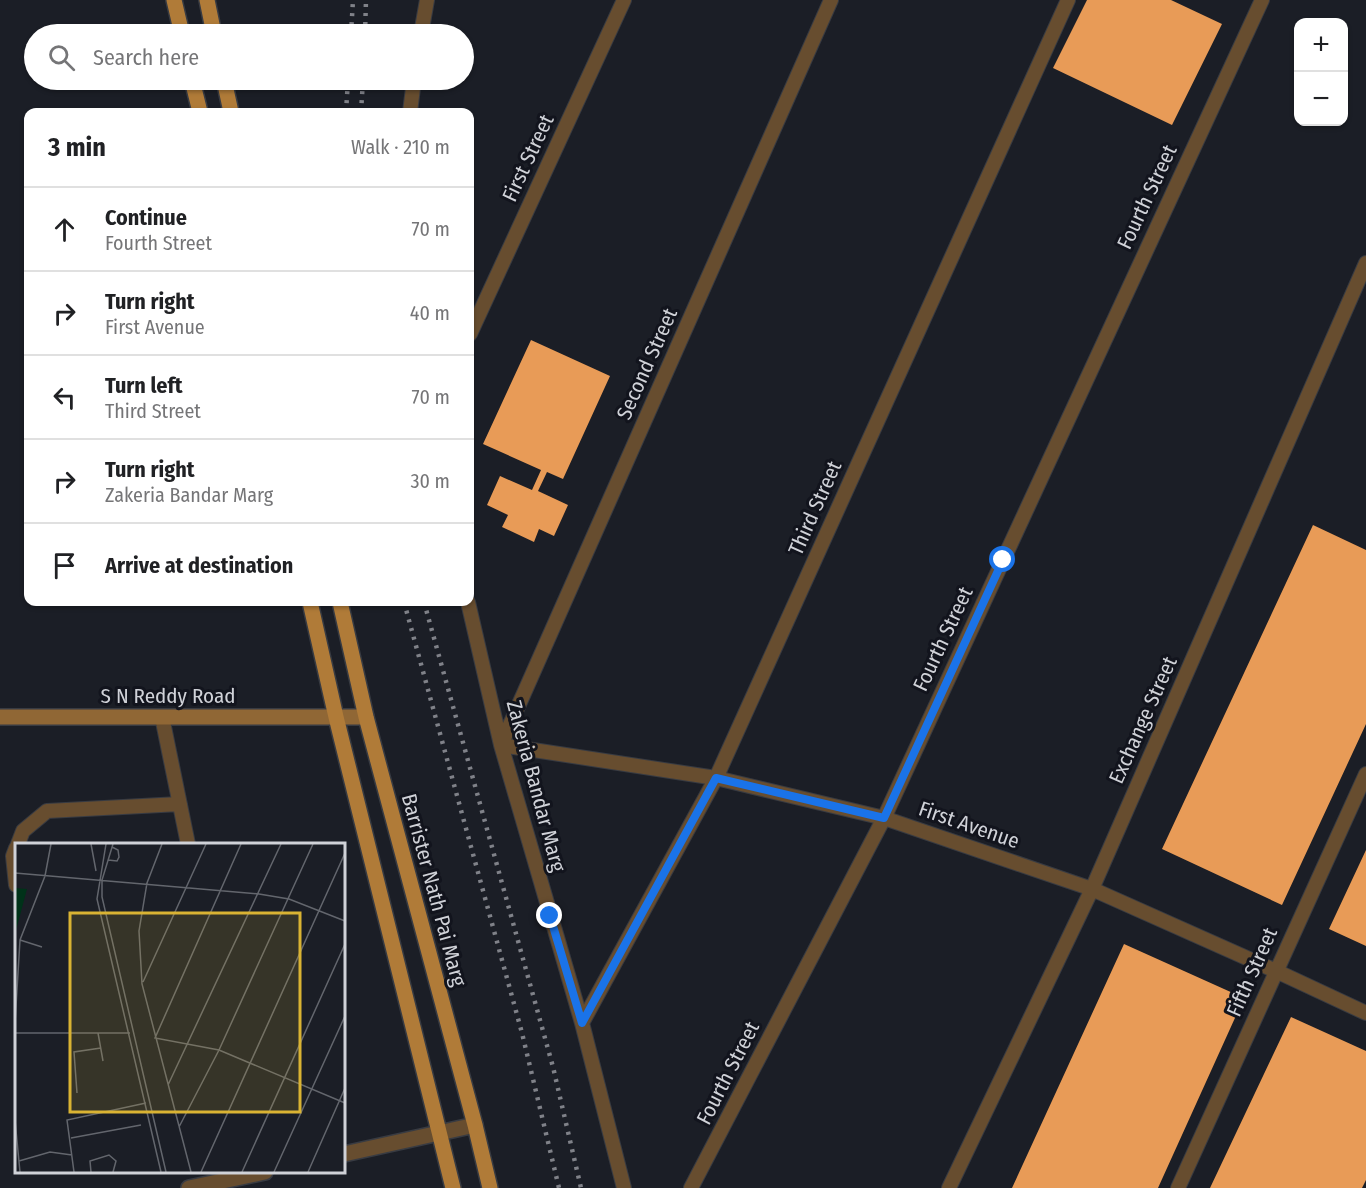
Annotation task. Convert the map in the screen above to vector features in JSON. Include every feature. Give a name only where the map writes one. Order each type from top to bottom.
[{"type":"main road","points":[[174,0],[180,24]]},
{"type":"main road","points":[[207,0],[212,24]]},
{"type":"main road","points":[[194,90],[199,108]]},
{"type":"main road","points":[[226,90],[230,108]]},
{"type":"main road","points":[[311,606],[336,717],[453,1188]]},
{"type":"main road","name":"Barrister Nath Pai Marg","points":[[341,606],[366,717],[490,1188]]},
{"type":"street","name":"S N Reddy Road","points":[[0,717],[366,717]]},
{"type":"street","points":[[345,1154],[475,1125]]},
{"type":"street","points":[[189,1188],[260,1173]]},
{"type":"lane","points":[[423,24],[427,0]]},
{"type":"lane","name":"First Street","points":[[474,325],[624,0]]},
{"type":"lane","name":"Second Street","points":[[501,746],[831,0]]},
{"type":"lane","name":"Third Street","points":[[582,1023],[716,778],[1068,0]]},
{"type":"lane","name":"Fourth Street","points":[[691,1188],[884,818],[1262,0]]},
{"type":"lane","points":[[410,108],[413,90]]},
{"type":"lane","name":"Exchange Street","points":[[949,1188],[1092,889],[1366,263]]},
{"type":"lane","name":"Zakeria Bandar Marg","points":[[469,606],[501,746],[582,1023],[624,1188]]},
{"type":"lane","points":[[162,717],[188,843]]},
{"type":"lane","name":"First Avenue","points":[[501,746],[716,778],[884,818],[1092,889],[1366,1013]]},
{"type":"lane","name":"Fifth Street","points":[[1178,1188],[1366,774]]},
{"type":"lane","points":[[18,843],[23,831],[46,811],[180,804]]},
{"type":"lane","points":[[15,853],[15,870]]},
{"type":"building","points":[[1087,0],[1171,0],[1222,24],[1172,125],[1053,68]]},
{"type":"building","points":[[531,340],[610,376],[563,479],[547,472],[538,491],[568,505],[554,536],[539,529],[534,542],[502,527],[508,515],[487,505],[500,476],[532,490],[541,470],[483,444]]},
{"type":"building","points":[[1313,525],[1366,550],[1366,724],[1282,905],[1162,849]]},
{"type":"building","points":[[1366,850],[1366,946],[1329,929]]},
{"type":"building","points":[[1124,944],[1244,998],[1158,1188],[1012,1188]]},
{"type":"building","points":[[1291,1017],[1366,1051],[1366,1180],[1362,1188],[1210,1188]]},
{"type":"railway","points":[[352,24],[353,0]]},
{"type":"railway","points":[[365,24],[366,0]]},
{"type":"railway","points":[[346,108],[347,90]]},
{"type":"railway","points":[[361,108],[362,90]]},
{"type":"railway","points":[[405,606],[522,1033],[559,1188]]},
{"type":"railway","points":[[425,606],[553,1067],[581,1188]]},
{"type":"route","points":[[550,916],[582,1023],[716,778],[884,818],[1003,560]]}]
